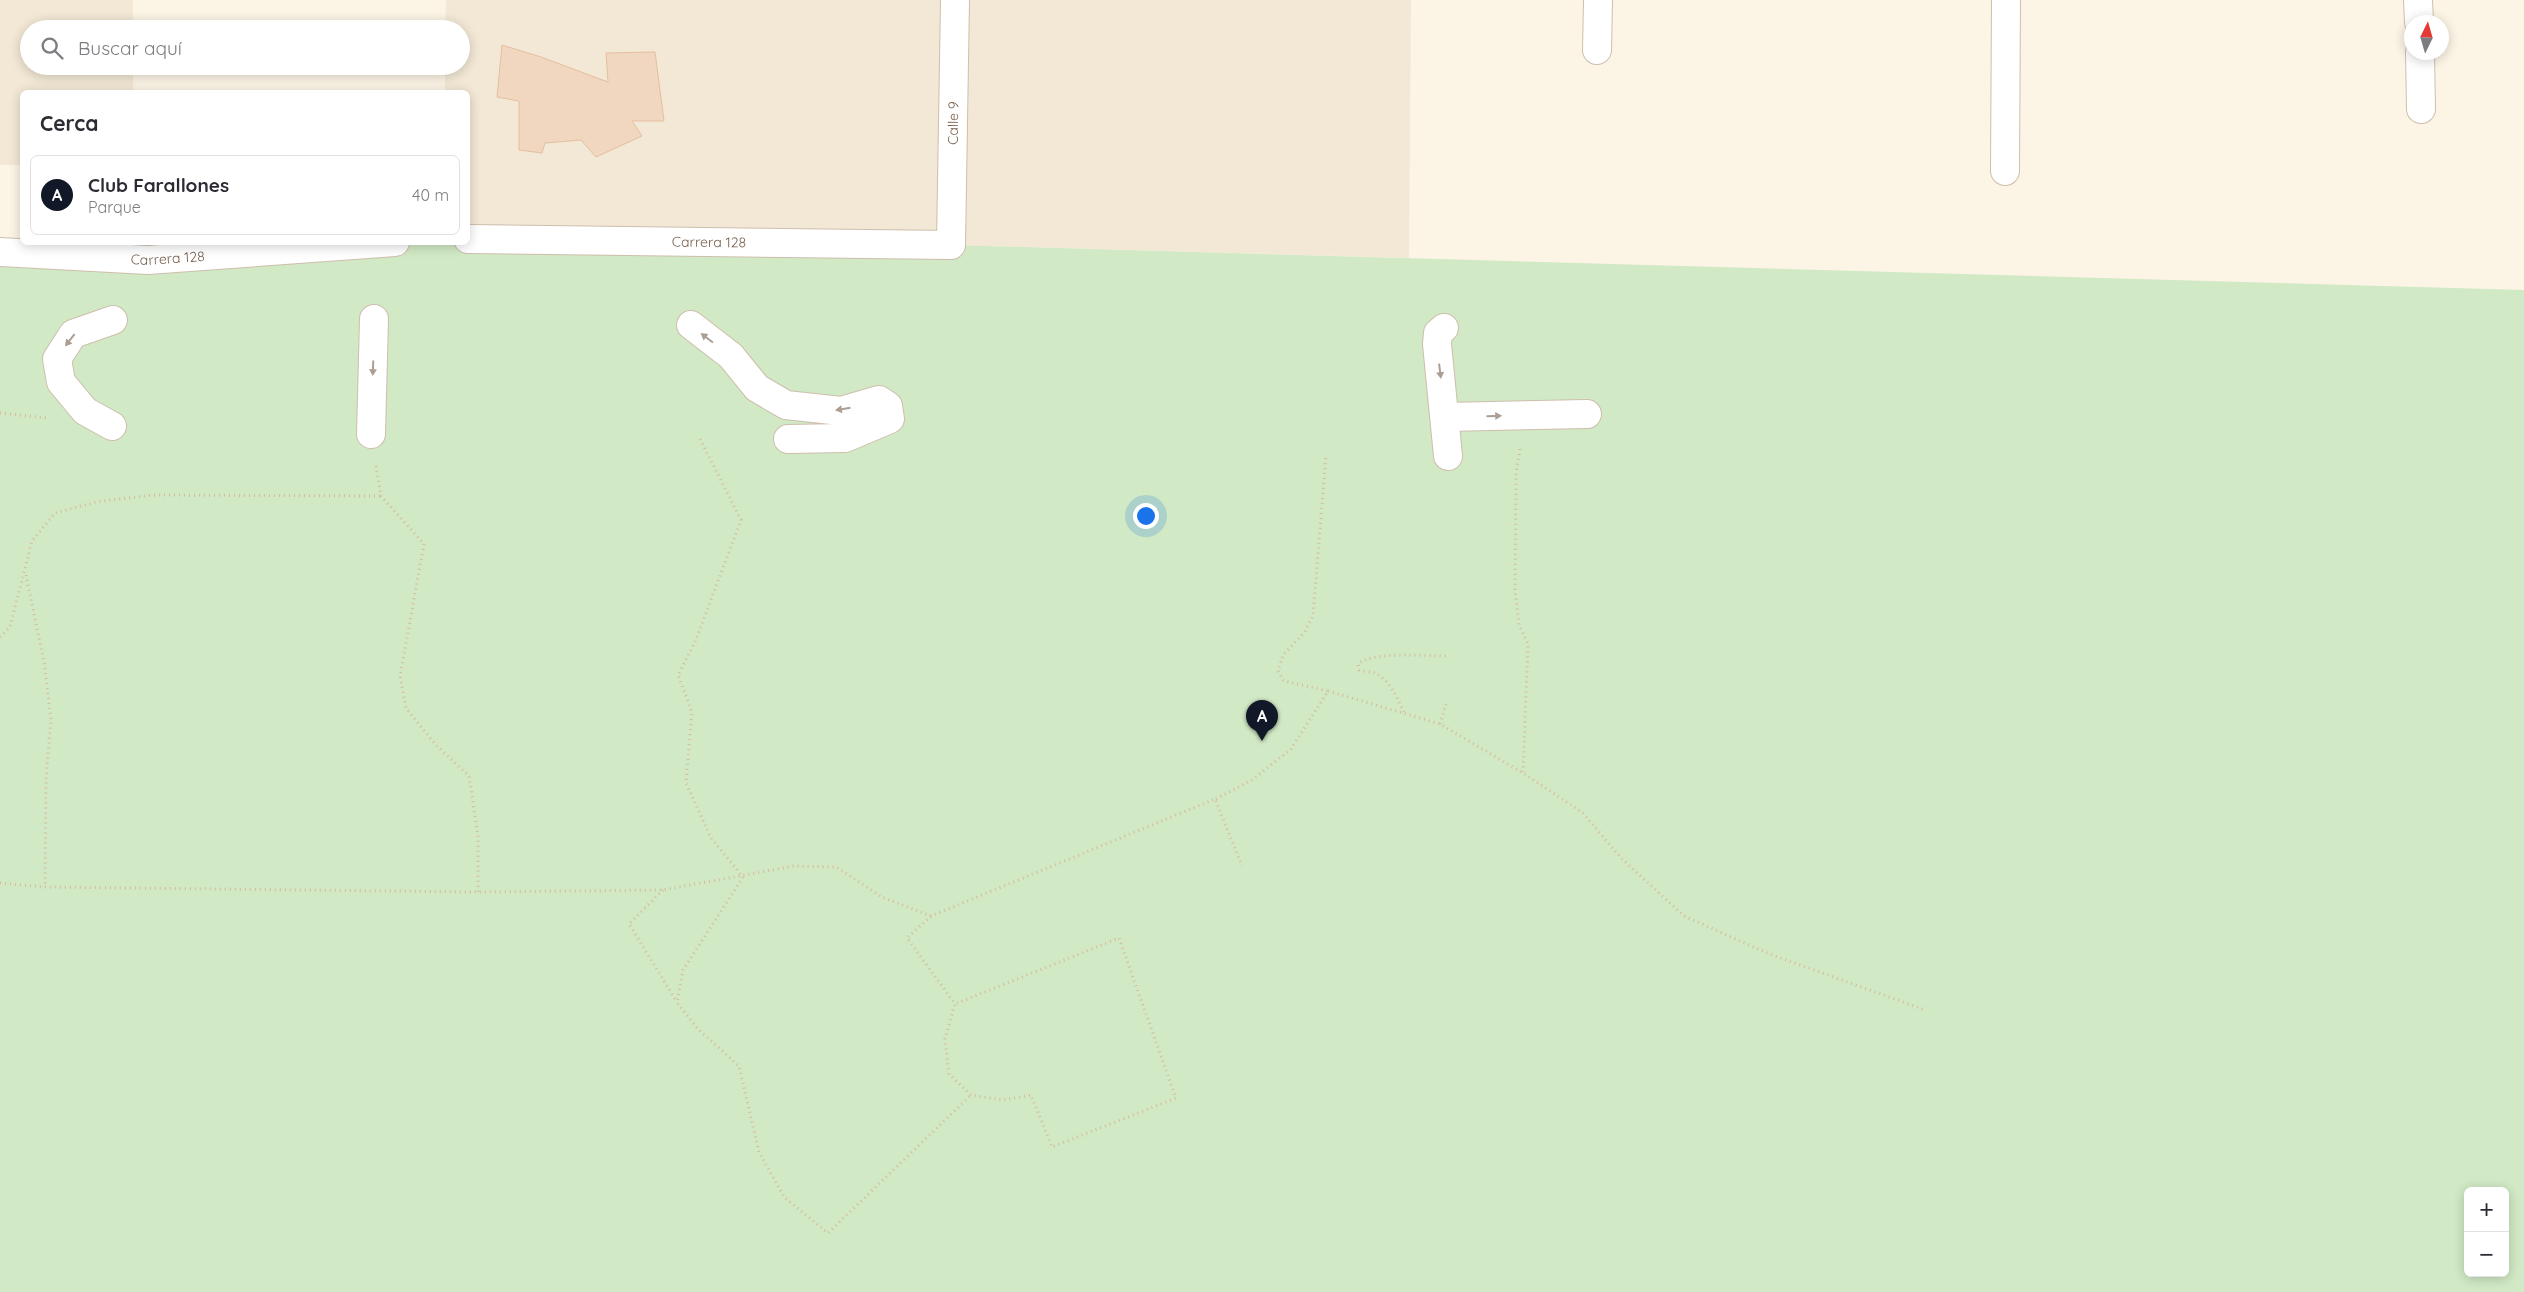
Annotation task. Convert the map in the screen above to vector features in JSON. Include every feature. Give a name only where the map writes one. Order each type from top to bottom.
[{"type":"street","name":"Calle 9","points":[[951,245],[955,0]]},
{"type":"street","points":[[1597,50],[1598,0]]},
{"type":"street","points":[[2005,171],[2006,0]]},
{"type":"street","points":[[2418,0],[2419,15]]},
{"type":"street","points":[[2420,60],[2421,109]]},
{"type":"street","name":"Carrera 128","points":[[470,239],[951,245]]},
{"type":"street","name":"Carrera 128","points":[[0,252],[148,260],[354,245]]},
{"type":"street","points":[[371,434],[374,319]]},
{"type":"street","points":[[112,426],[86,411],[61,382],[57,359],[73,334],[113,320]]},
{"type":"street","points":[[691,326],[731,356],[757,388],[786,405],[841,411],[879,400],[888,406],[890,419],[845,438],[788,439]]},
{"type":"street","points":[[1444,328],[1438,333],[1437,344],[1448,456]]},
{"type":"street","points":[[1445,417],[1587,414]]},
{"type":"path","points":[[1523,773],[1528,644],[1519,625],[1514,590],[1516,473],[1522,437],[1556,415]]},
{"type":"path","points":[[371,434],[381,496],[424,544],[400,676],[406,708],[435,744],[469,776],[478,836],[478,892]]},
{"type":"path","points":[[700,439],[741,520],[695,642],[678,675],[692,712],[686,783],[711,838],[743,877]]},
{"type":"path","points":[[1326,455],[1314,616],[1304,633],[1283,655],[1278,671],[1284,681],[1328,691],[1440,724],[1523,773],[1584,813],[1621,858],[1684,916],[1768,953],[1925,1010]]},
{"type":"path","points":[[0,637],[10,627],[26,573],[32,541],[55,512],[96,502],[152,495],[381,496]]},
{"type":"path","points":[[26,573],[44,662],[51,719],[46,779],[45,887]]},
{"type":"path","points":[[1404,712],[1385,680],[1374,672],[1359,670],[1358,664],[1362,660],[1389,656],[1447,656]]},
{"type":"path","points":[[955,1004],[907,938],[931,916],[1215,799],[1252,780],[1291,749],[1328,691]]},
{"type":"path","points":[[1440,724],[1446,704]]},
{"type":"path","points":[[1215,799],[1242,866]]},
{"type":"path","points":[[0,883],[45,887],[478,892],[663,890],[743,877],[794,866],[836,867],[882,897],[931,916]]},
{"type":"path","points":[[677,1002],[683,970],[743,877]]},
{"type":"path","points":[[663,890],[629,924],[677,1002],[698,1029],[739,1066],[759,1152],[784,1198],[828,1234],[971,1095]]},
{"type":"path","points":[[1119,938],[1176,1098],[1052,1147],[1031,1095],[1003,1100],[971,1095],[949,1074],[945,1039],[955,1004],[1119,938]]},
{"type":"shaded area","points":[[0,0],[133,0],[133,20],[20,20],[20,75],[133,75],[133,90],[20,90],[20,165],[0,165]]},
{"type":"shaded area","points":[[446,0],[1411,0],[1409,258],[951,245],[470,239],[470,90],[445,90],[445,75],[470,75],[470,20],[445,20]]},
{"type":"green space","points":[[470,243],[951,245],[2524,290],[2524,1292],[0,1292],[0,252],[307,245],[470,245]]},
{"type":"building","points":[[502,45],[541,57],[608,82],[606,53],[655,52],[664,121],[632,121],[642,136],[596,157],[581,140],[545,143],[542,153],[519,150],[519,101],[497,97]]},
{"type":"place","name":"Club Farallones","points":[[1262,741]]}]
